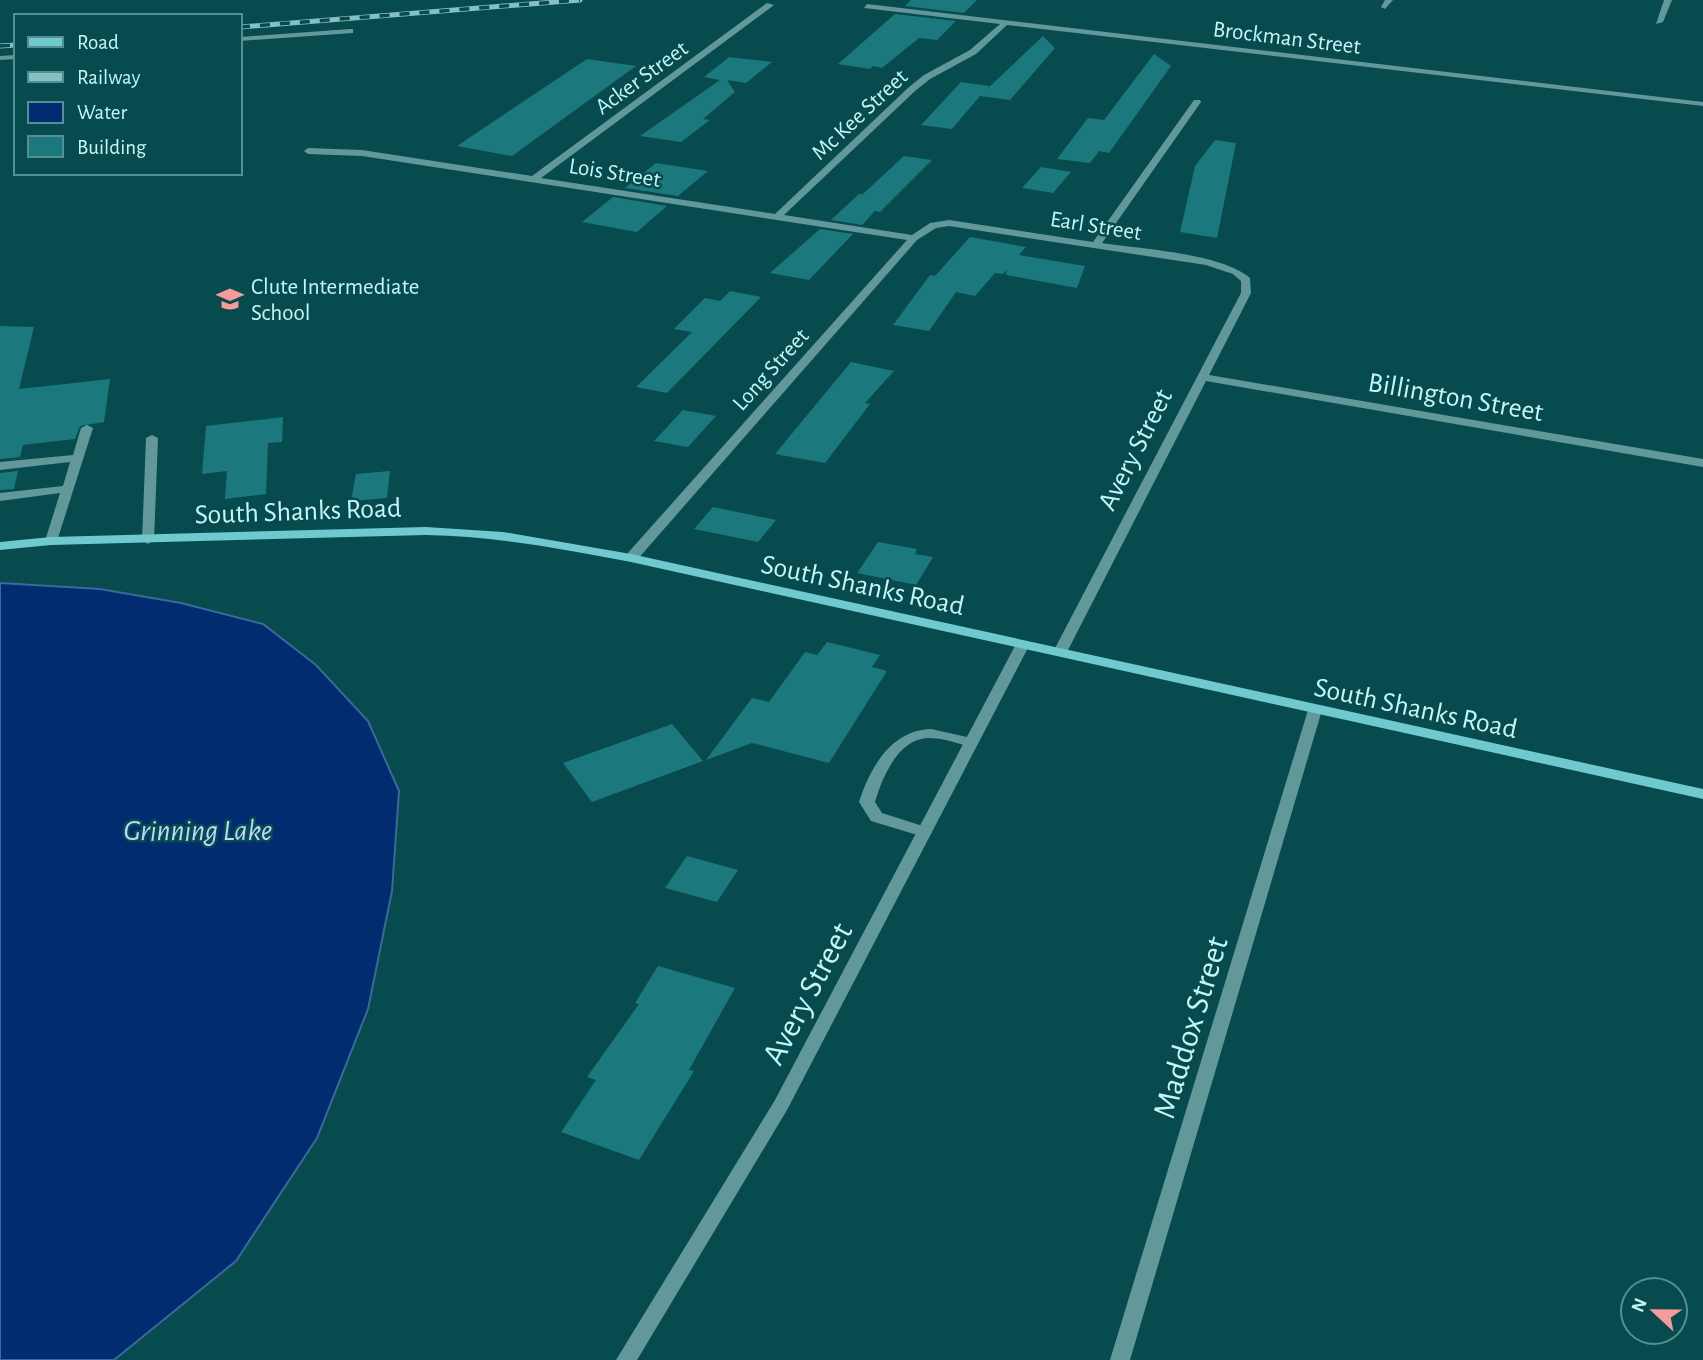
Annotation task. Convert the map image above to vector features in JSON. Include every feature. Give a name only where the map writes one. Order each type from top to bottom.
[{"type":"street","points":[[1659,22],[1668,0]]},
{"type":"street","name":"Acker Street","points":[[534,179],[770,5]]},
{"type":"street","name":"Brockman Street","points":[[867,6],[1703,104]]},
{"type":"street","name":"Mc Kee Street","points":[[778,216],[912,89],[927,77],[973,52],[1004,23]]},
{"type":"street","points":[[242,39],[350,31]]},
{"type":"street","points":[[1096,244],[1197,102]]},
{"type":"street","name":"Lois Street","points":[[308,151],[362,153],[914,238]]},
{"type":"street","name":"Earl Street","points":[[949,223],[1208,262],[1237,272]]},
{"type":"street","name":"Long Street","points":[[631,558],[914,238],[933,225],[949,223]]},
{"type":"street","name":"Avery Street","points":[[1060,652],[1246,293],[1246,280],[1237,272]]},
{"type":"street","name":"Billington Street","points":[[1201,377],[1703,463]]},
{"type":"street","points":[[51,541],[87,428]]},
{"type":"street","points":[[148,540],[152,438]]},
{"type":"street","points":[[0,466],[77,458]]},
{"type":"street","points":[[0,497],[67,489]]},
{"type":"street","name":"South Shanks Road","points":[[0,546],[51,541],[474,531],[631,558],[1703,794]]},
{"type":"street","name":"Avery Street","points":[[626,1360],[780,1105],[1023,644]]},
{"type":"street","name":"Maddox Street","points":[[1120,1360],[1315,710]]},
{"type":"street","points":[[924,832],[876,817],[867,802],[872,786],[890,756],[902,743],[919,734],[935,734],[971,742]]},
{"type":"water","name":"Grinning Lake","points":[[0,583],[100,589],[181,603],[263,624],[316,665],[368,721],[399,791],[392,891],[368,1009],[317,1138],[236,1261],[114,1360],[0,1360]]},
{"type":"building","points":[[911,0],[977,0],[964,13],[905,6]]},
{"type":"building","points":[[895,14],[956,21],[937,40],[919,38],[882,68],[838,64]]},
{"type":"building","points":[[1043,36],[1055,48],[1010,100],[980,96],[952,129],[921,125],[961,82],[989,86],[987,89]]},
{"type":"building","points":[[1154,54],[1171,66],[1109,153],[1099,151],[1090,163],[1057,159],[1088,118],[1104,120]]},
{"type":"building","points":[[729,57],[772,62],[746,83],[727,80],[735,92],[703,119],[710,120],[681,142],[640,136],[720,80],[704,77]]},
{"type":"building","points":[[587,59],[636,66],[512,156],[457,146]]},
{"type":"building","points":[[1215,140],[1236,143],[1217,238],[1180,232],[1195,166]]},
{"type":"building","points":[[904,156],[932,160],[880,212],[875,211],[862,225],[831,220],[859,194],[863,194]]},
{"type":"building","points":[[656,163],[708,171],[678,196],[625,188]]},
{"type":"building","points":[[1041,167],[1071,172],[1053,193],[1022,188]]},
{"type":"building","points":[[613,197],[667,206],[637,232],[582,222]]},
{"type":"building","points":[[820,229],[853,234],[809,280],[770,273]]},
{"type":"building","points":[[970,237],[1026,247],[1019,255],[1085,266],[1077,288],[1006,275],[1007,270],[1003,274],[995,273],[975,296],[956,292],[929,331],[893,325],[930,275],[935,276]]},
{"type":"building","points":[[730,291],[761,297],[667,393],[636,387],[692,332],[674,329],[705,298],[720,301]]},
{"type":"building","points":[[0,326],[34,327],[19,389],[110,379],[104,422],[80,426],[75,439],[23,445],[20,457],[0,459]]},
{"type":"building","points":[[851,362],[894,371],[865,403],[870,404],[825,463],[775,454]]},
{"type":"building","points":[[683,410],[716,416],[688,447],[654,441]]},
{"type":"building","points":[[283,417],[282,442],[268,443],[266,494],[225,499],[227,471],[202,474],[206,426]]},
{"type":"building","points":[[18,471],[14,489],[0,490],[0,473]]},
{"type":"building","points":[[390,471],[387,498],[351,501],[356,474]]},
{"type":"building","points":[[713,507],[776,520],[758,542],[694,529]]},
{"type":"building","points":[[878,542],[917,549],[915,554],[933,557],[916,585],[857,573]]},
{"type":"building","points":[[827,642],[880,655],[872,667],[887,671],[829,763],[752,743],[706,760],[752,698],[769,702],[805,652],[817,655]]},
{"type":"building","points":[[672,724],[703,761],[592,802],[563,763]]},
{"type":"building","points":[[687,856],[738,870],[717,902],[665,888]]},
{"type":"building","points":[[658,966],[735,988],[689,1070],[694,1071],[639,1160],[561,1132],[596,1080],[587,1077],[639,1004],[635,1003]]},
{"type":"railway","points":[[242,27],[580,0]]},
{"type":"railway","points":[[0,46],[14,45]]},
{"type":"place","name":"Clute Intermediate School","points":[[230,299]]}]
